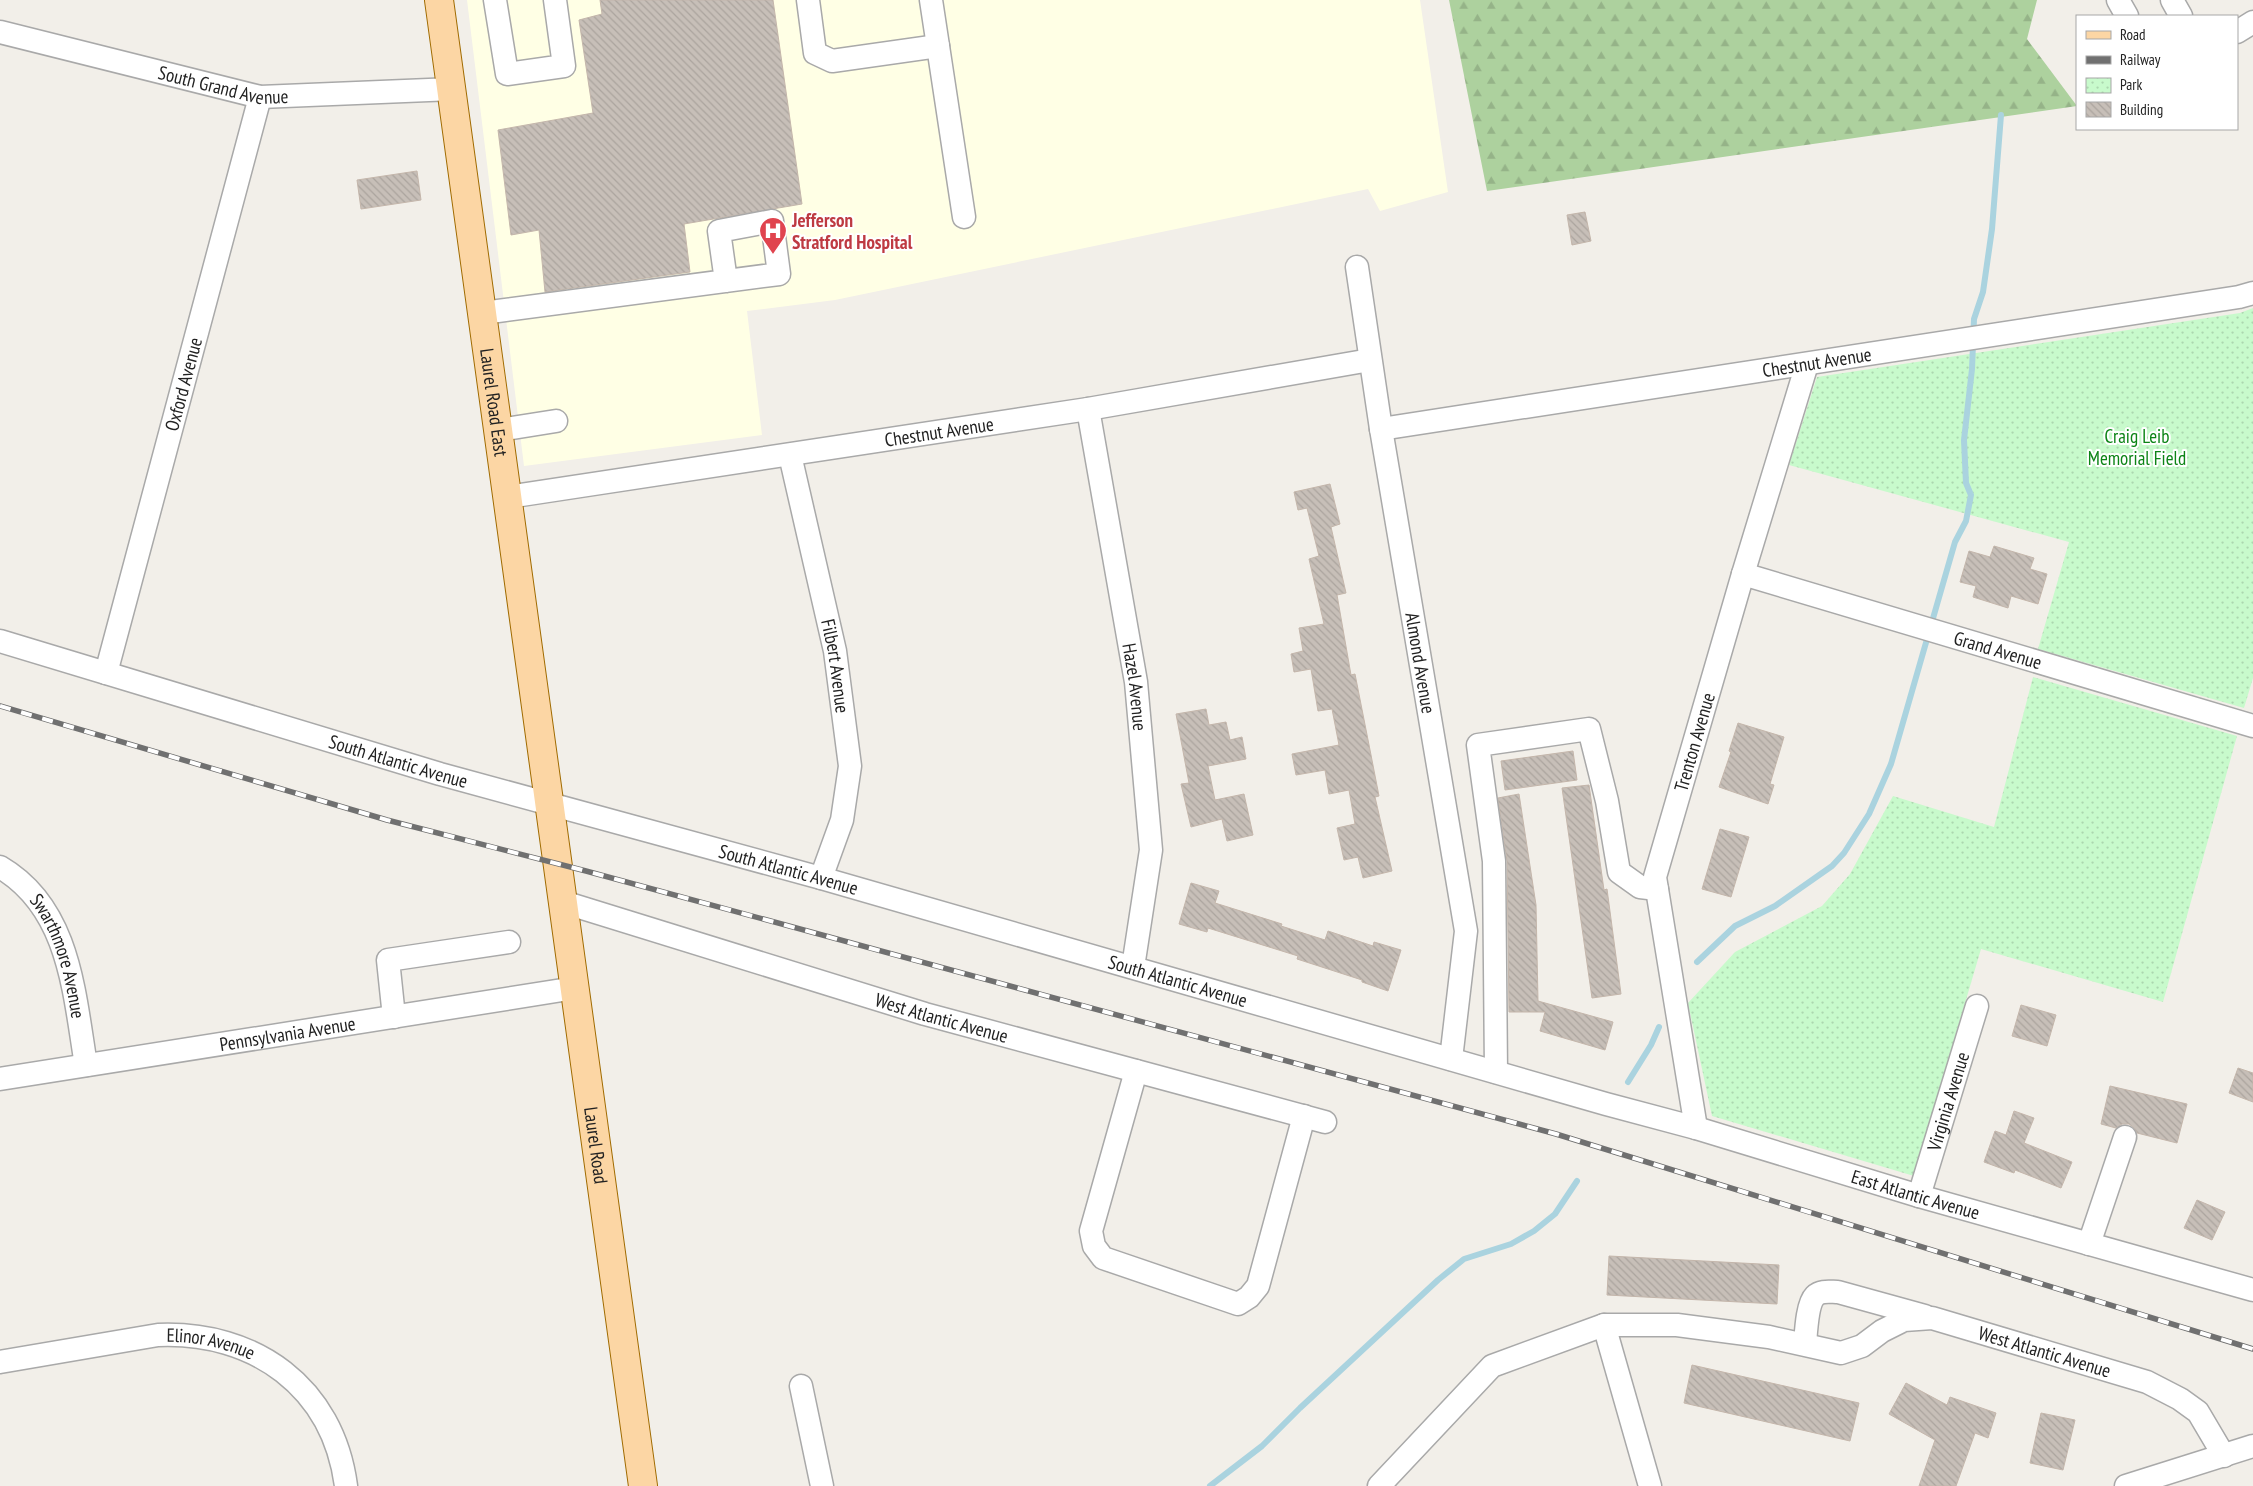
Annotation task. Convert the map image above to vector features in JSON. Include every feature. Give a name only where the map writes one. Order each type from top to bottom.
[{"type":"main road","name":"Laurel Road East","points":[[439,0],[453,89],[550,804]]},
{"type":"main road","name":"Laurel Road","points":[[550,804],[643,1486]]},
{"type":"street","points":[[495,0],[507,74],[564,66],[555,0]]},
{"type":"street","points":[[808,0],[815,53],[832,61],[938,46]]},
{"type":"street","points":[[932,0],[964,217]]},
{"type":"street","points":[[2118,0],[2126,15]]},
{"type":"street","points":[[2172,0],[2180,15]]},
{"type":"street","points":[[2238,31],[2253,22]]},
{"type":"street","name":"South Grand Avenue","points":[[0,32],[260,97],[453,89]]},
{"type":"street","name":"Oxford Avenue","points":[[106,673],[260,97]]},
{"type":"street","name":"Almond Avenue","points":[[1357,267],[1381,429],[1466,931],[1451,1059]]},
{"type":"street","points":[[483,313],[726,281]]},
{"type":"street","name":"Chestnut Avenue","points":[[1381,429],[2239,297],[2253,293]]},
{"type":"street","name":"Chestnut Avenue","points":[[508,497],[1088,410],[1370,360]]},
{"type":"street","name":"Trenton Avenue","points":[[1696,1128],[1655,877],[1667,829],[1807,364]]},
{"type":"street","name":"Hazel Avenue","points":[[1088,410],[1136,682],[1151,850],[1133,967]]},
{"type":"street","points":[[499,430],[556,421]]},
{"type":"street","name":"Filbert Avenue","points":[[790,455],[834,651],[850,766],[842,820],[821,878]]},
{"type":"street","name":"Grand Avenue","points":[[1743,574],[2253,726]]},
{"type":"street","name":"South Atlantic Avenue","points":[[0,642],[440,774],[821,878],[1579,1096]]},
{"type":"street","points":[[1496,1072],[1494,861],[1478,745],[1589,729],[1607,801],[1619,872],[1640,888],[1657,889]]},
{"type":"street","name":"Swarthmore Avenue","points":[[0,867],[22,882],[45,910],[56,928],[68,965],[86,1065]]},
{"type":"street","name":"West Atlantic Avenue","points":[[563,902],[925,1014],[1315,1119],[1258,1286],[1249,1297],[1238,1304],[1103,1258],[1094,1246],[1090,1231],[1136,1071]]},
{"type":"street","points":[[394,1017],[388,960],[509,942]]},
{"type":"street","name":"Pennsylvania Avenue","points":[[0,1079],[575,988]]},
{"type":"street","name":"Virginia Avenue","points":[[1919,1196],[1977,1006]]},
{"type":"street","name":"East Atlantic Avenue","points":[[1579,1096],[1696,1128],[1919,1196],[2253,1290]]},
{"type":"street","points":[[2089,1244],[2125,1137]]},
{"type":"street","points":[[1379,1486],[1492,1366],[1604,1325],[1677,1325],[1769,1337],[1805,1344],[1810,1307],[1814,1297],[1824,1292],[1838,1292],[1932,1318]]},
{"type":"street","name":"West Atlantic Avenue","points":[[1805,1344],[1841,1353],[1862,1346],[1882,1331],[1904,1320],[1932,1318],[2147,1382],[2180,1399],[2198,1412],[2224,1456]]},
{"type":"street","points":[[1604,1325],[1650,1486]]},
{"type":"street","name":"Elinor Avenue","points":[[0,1362],[178,1334],[210,1338],[243,1347],[286,1374],[318,1409],[339,1449],[346,1486]]},
{"type":"street","points":[[801,1386],[822,1486]]},
{"type":"street","points":[[2126,1486],[2165,1480],[2253,1446]]},
{"type":"shaded area","name":"Jefferson Stratford Hospital","points":[[467,0],[1420,0],[1448,192],[1380,211],[1368,189],[835,300],[747,311],[762,435],[524,466]]},
{"type":"green space","points":[[1449,0],[2037,0],[2027,39],[2076,105],[2076,106],[1487,191]]},
{"type":"green space","name":"Craig Leib Memorial Field","points":[[2253,308],[2253,678],[2244,708],[2038,649],[2069,542],[1789,465],[1817,377],[2240,313]]},
{"type":"green space","points":[[2033,677],[2237,736],[2163,1002],[1981,949],[1914,1176],[1712,1116],[1688,1003],[1735,952],[1822,906],[1850,874],[1893,796],[1994,827]]},
{"type":"building","points":[[600,0],[773,0],[802,204],[684,224],[690,272],[545,292],[539,230],[511,235],[498,130],[593,113],[579,20],[602,14]]},
{"type":"building","points":[[417,171],[421,200],[361,209],[357,180]]},
{"type":"building","points":[[1585,212],[1591,241],[1572,245],[1567,215]]},
{"type":"building","points":[[1330,484],[1340,524],[1331,527],[1346,593],[1337,595],[1351,675],[1355,674],[1379,796],[1375,797],[1392,871],[1363,878],[1358,857],[1344,860],[1337,828],[1355,824],[1349,790],[1329,794],[1325,770],[1296,775],[1292,754],[1339,745],[1332,709],[1318,711],[1311,669],[1294,672],[1291,654],[1303,651],[1299,628],[1324,624],[1309,559],[1319,556],[1307,508],[1298,510],[1294,492]]},
{"type":"building","points":[[1994,546],[2034,558],[2030,569],[2047,574],[2038,604],[2011,596],[2008,608],[1973,597],[1976,586],[1960,582],[1969,551],[1990,557]]},
{"type":"building","points":[[1206,709],[1209,725],[1226,722],[1230,740],[1242,737],[1246,759],[1208,766],[1215,800],[1244,794],[1253,835],[1227,841],[1222,819],[1191,827],[1181,784],[1189,783],[1176,714]]},
{"type":"building","points":[[1738,723],[1784,737],[1770,784],[1774,785],[1768,804],[1719,787],[1731,752],[1729,751]]},
{"type":"building","points":[[1573,751],[1577,780],[1505,790],[1501,761]]},
{"type":"building","points":[[1589,785],[1604,890],[1607,889],[1621,994],[1592,998],[1562,788]]},
{"type":"building","points":[[1519,794],[1536,905],[1538,1001],[1613,1022],[1605,1050],[1540,1031],[1545,1012],[1509,1012],[1507,861],[1498,798]]},
{"type":"building","points":[[1720,829],[1749,837],[1731,897],[1702,889]]},
{"type":"building","points":[[1191,883],[1219,891],[1215,903],[1282,924],[1281,926],[1325,940],[1328,931],[1373,946],[1374,942],[1401,950],[1388,991],[1362,982],[1362,980],[1297,959],[1298,956],[1208,928],[1207,932],[1179,924]]},
{"type":"building","points":[[2021,1005],[2056,1015],[2047,1046],[2012,1036]]},
{"type":"building","points":[[2238,1068],[2253,1073],[2253,1102],[2229,1093]]},
{"type":"building","points":[[2110,1086],[2187,1104],[2177,1143],[2137,1133],[2129,1124],[2122,1124],[2116,1128],[2101,1124]]},
{"type":"building","points":[[2014,1111],[2034,1118],[2024,1143],[2072,1162],[2061,1188],[2015,1170],[2014,1173],[1984,1162],[1995,1131],[2006,1135]]},
{"type":"building","points":[[2197,1200],[2225,1212],[2212,1240],[2184,1228]]},
{"type":"building","points":[[1609,1256],[1779,1265],[1777,1304],[1607,1295]]},
{"type":"building","points":[[1692,1365],[1859,1403],[1850,1441],[1684,1403]]},
{"type":"building","points":[[1906,1383],[1947,1405],[1950,1397],[1996,1413],[1988,1438],[1975,1433],[1956,1486],[1919,1486],[1935,1440],[1889,1414]]},
{"type":"building","points":[[2041,1413],[2075,1420],[2063,1470],[2030,1463]]},
{"type":"waterway","points":[[1697,962],[1735,926],[1775,906],[1832,866],[1844,853],[1869,814],[1891,764],[1955,542],[1966,521],[1971,495],[1966,483],[1964,440],[1972,369],[1974,319],[1983,292],[1992,229],[2001,115]]},
{"type":"waterway","points":[[1628,1082],[1651,1045],[1659,1027]]},
{"type":"waterway","points":[[1210,1486],[1262,1446],[1300,1408],[1438,1280],[1464,1259],[1511,1244],[1534,1231],[1555,1214],[1577,1181]]},
{"type":"railway","points":[[0,706],[387,820],[586,871],[1556,1134],[2253,1349]]},
{"type":"place","name":"Jefferson Stratford Hospital","points":[[773,255]]}]
